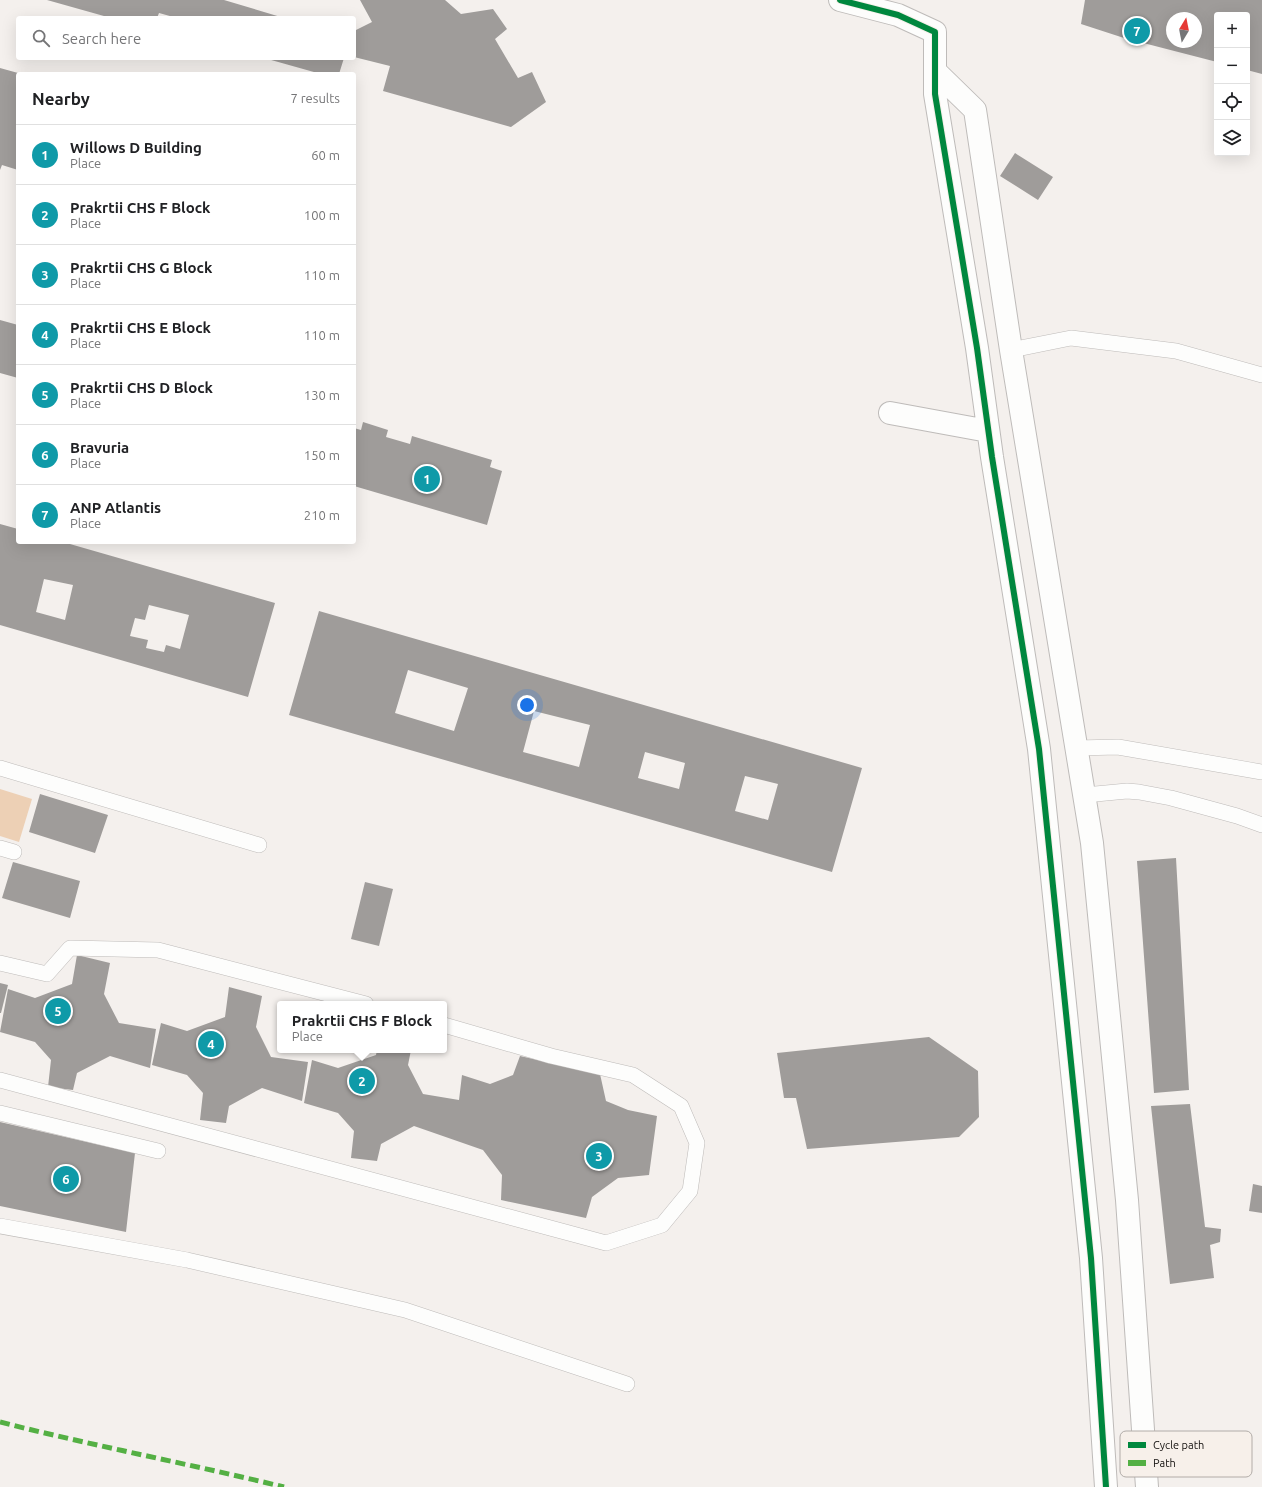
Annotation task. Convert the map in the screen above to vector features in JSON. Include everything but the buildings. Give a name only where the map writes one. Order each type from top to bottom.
[{"type":"street","points":[[840,0],[898,15],[934,32],[935,94],[977,348],[988,431],[1039,749],[1091,1258],[1106,1487]]},
{"type":"street","points":[[935,71],[975,110],[1011,350],[1085,795],[1092,843],[1127,1200],[1142,1431]]},
{"type":"street","points":[[890,413],[988,431]]},
{"type":"street","points":[[1145,1477],[1146,1487]]},
{"type":"lane","points":[[1011,350],[1071,338],[1176,351],[1262,375]]},
{"type":"lane","points":[[1077,748],[1118,747],[1262,772]]},
{"type":"lane","points":[[0,768],[259,845]]},
{"type":"lane","points":[[1085,795],[1127,791],[1139,792],[1171,798],[1236,816],[1262,825]]},
{"type":"lane","points":[[0,963],[47,974],[70,948],[158,950],[354,1001]]},
{"type":"lane","points":[[0,1080],[606,1243],[662,1226],[690,1191],[697,1143],[681,1106],[633,1076],[551,1056],[447,1026]]},
{"type":"lane","points":[[0,1113],[158,1151]]},
{"type":"lane","points":[[0,1226],[187,1260],[405,1310],[627,1384]]},
{"type":"shaded area","points":[[0,789],[32,799],[19,842],[0,836]]},
{"type":"marked path","points":[[0,1422],[284,1487]]},
{"type":"cycle path","points":[[840,0],[898,15],[935,32],[935,94],[977,348],[992,457],[1039,749],[1091,1258],[1106,1487]]},
{"type":"place","name":"ANP Atlantis","points":[[1137,31]]},
{"type":"place","name":"Willows D Building","points":[[427,479]]},
{"type":"place","name":"Prakrtii CHS D Block","points":[[58,1011]]},
{"type":"place","name":"Prakrtii CHS E Block","points":[[211,1044]]},
{"type":"place","name":"Prakrtii CHS F Block","points":[[362,1081]]},
{"type":"place","name":"Prakrtii CHS G Block","points":[[599,1156]]},
{"type":"place","name":"Bravuria","points":[[66,1179]]}]
